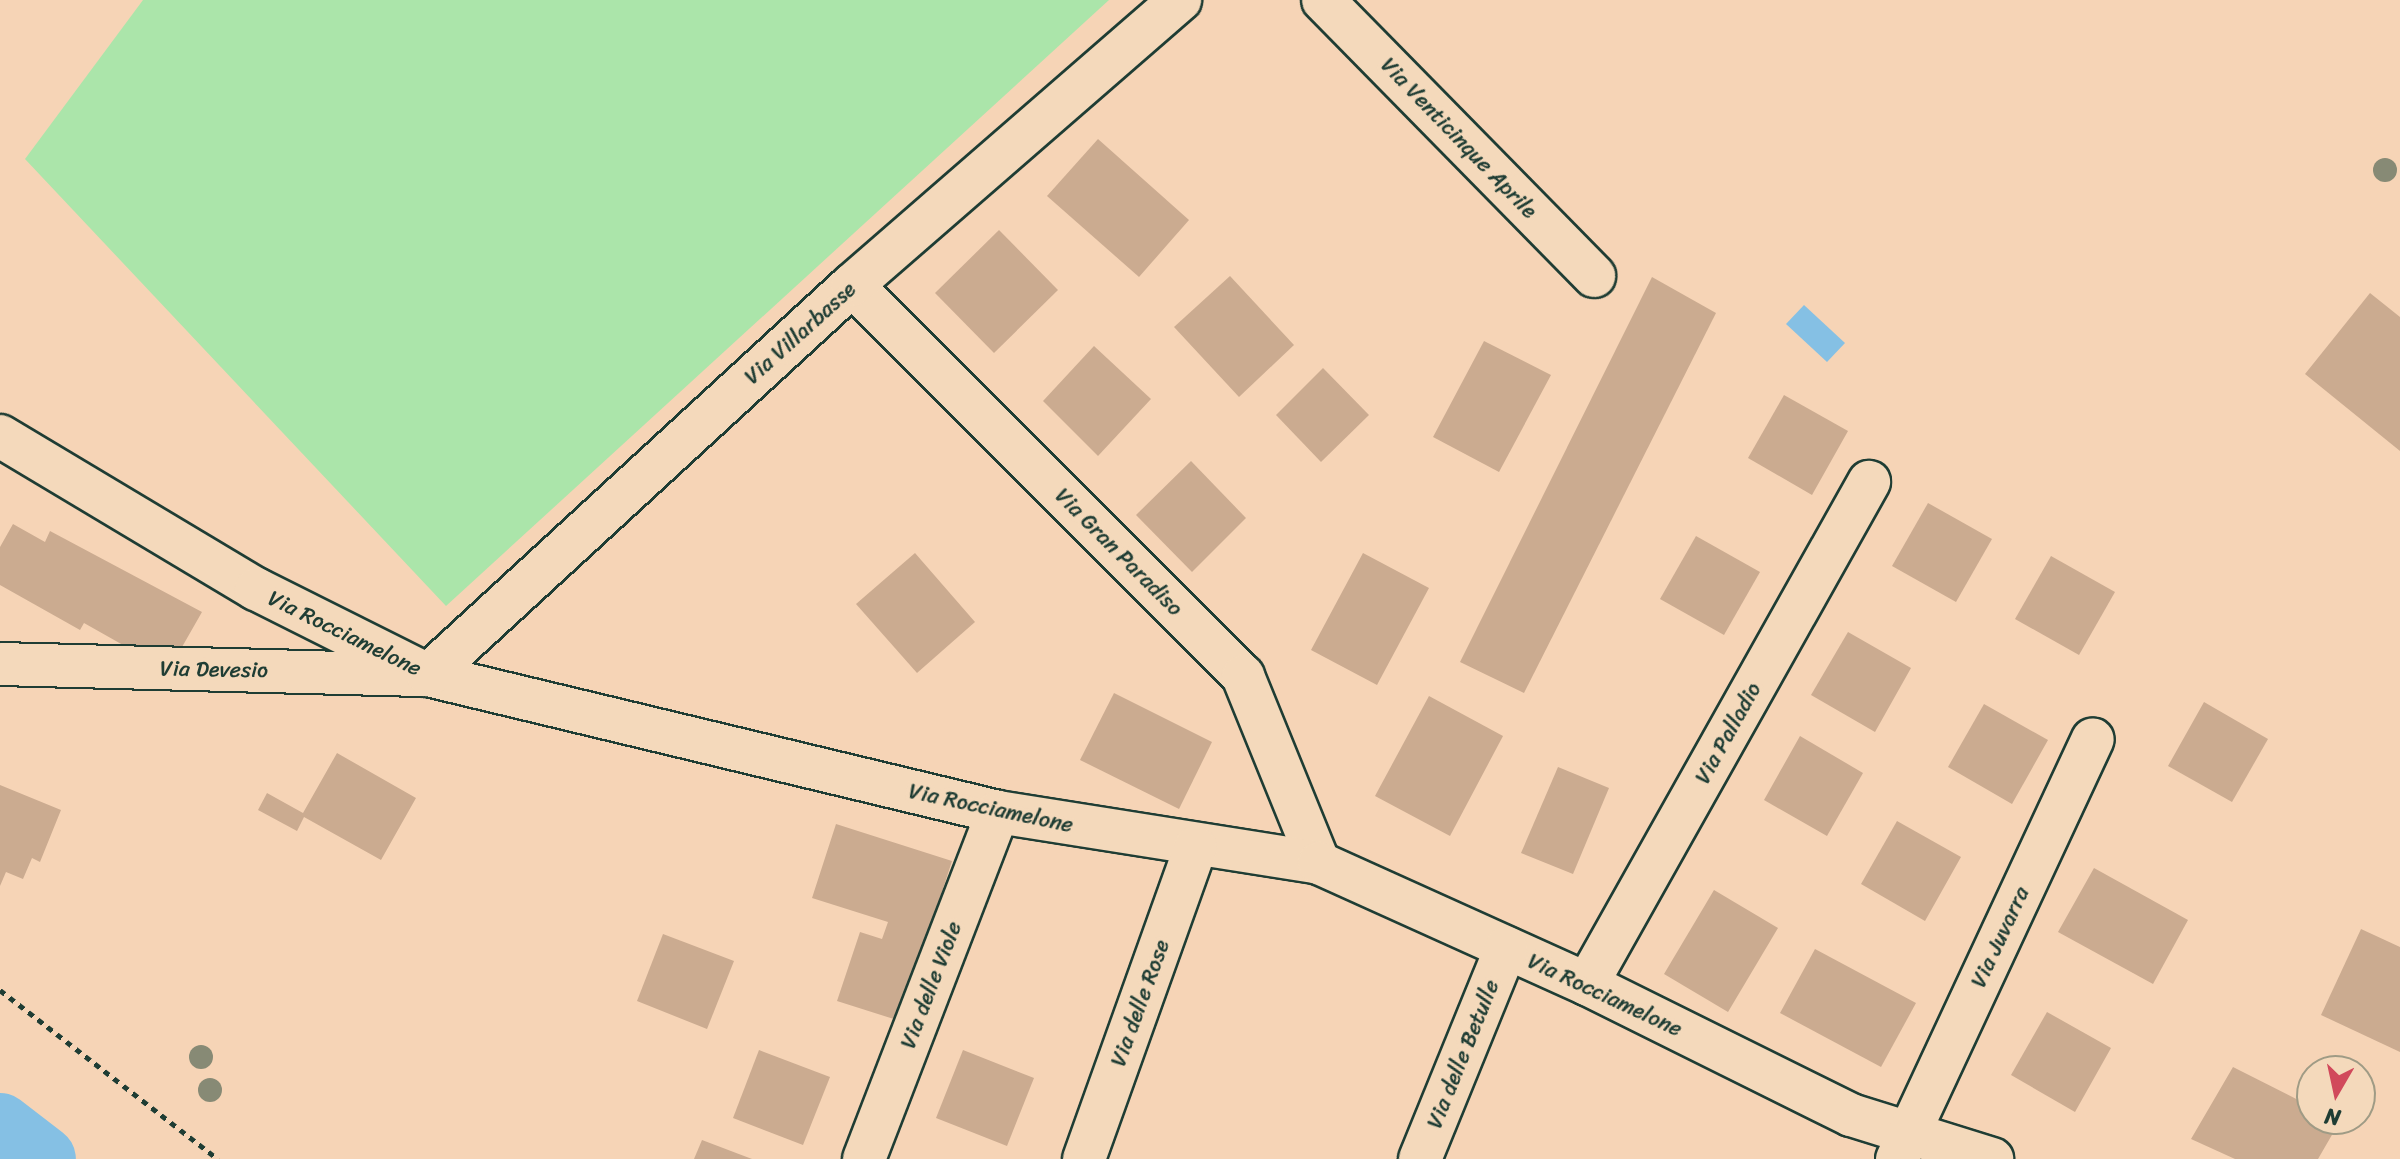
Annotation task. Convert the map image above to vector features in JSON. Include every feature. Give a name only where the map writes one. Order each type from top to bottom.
[{"type":"street","name":"Via Villarbasse","points":[[428,675],[852,285],[1180,0]]},
{"type":"street","name":"Via Venticinque Aprile","points":[[1323,0],[1594,276]]},
{"type":"street","name":"Via Gran Paradiso","points":[[852,285],[1243,676],[1319,863]]},
{"type":"street","name":"Via Rocciamelone","points":[[0,436],[256,589],[428,675],[998,812],[1196,847],[1319,863],[1587,984],[1851,1115],[1902,1147],[1992,1159]]},
{"type":"street","name":"Via Palladio","points":[[1587,984],[1869,482]]},
{"type":"street","name":"Via Devesio","points":[[0,664],[428,675]]},
{"type":"street","name":"Via Juvarra","points":[[1902,1147],[2093,739]]},
{"type":"street","name":"Via delle Viole","points":[[864,1159],[998,812]]},
{"type":"street","name":"Via delle Rose","points":[[1084,1159],[1196,847]]},
{"type":"street","name":"Via delle Betulle","points":[[1420,1159],[1506,948]]},
{"type":"path","points":[[0,990],[218,1159]]},
{"type":"green space","points":[[143,0],[1109,0],[446,606],[25,159]]},
{"type":"water","points":[[1804,305],[1845,343],[1827,362],[1786,324]]},
{"type":"building","points":[[1098,139],[1189,220],[1139,277],[1047,196]]},
{"type":"building","points":[[999,230],[1058,290],[994,353],[935,293]]},
{"type":"building","points":[[1230,276],[1294,345],[1239,397],[1174,327]]},
{"type":"building","points":[[1652,277],[1716,313],[1524,693],[1460,662]]},
{"type":"building","points":[[2370,293],[2400,317],[2400,451],[2305,374]]},
{"type":"building","points":[[1484,341],[1551,375],[1499,472],[1433,437]]},
{"type":"building","points":[[1094,346],[1151,399],[1098,456],[1043,401]]},
{"type":"building","points":[[1323,368],[1369,415],[1321,462],[1276,415]]},
{"type":"building","points":[[1784,395],[1848,431],[1812,495],[1748,458]]},
{"type":"building","points":[[1191,461],[1246,518],[1192,572],[1136,515]]},
{"type":"building","points":[[1928,503],[1992,539],[1956,602],[1892,566]]},
{"type":"building","points":[[13,524],[45,542],[50,531],[202,612],[174,661],[146,658],[84,623],[80,630],[0,585],[0,547]]},
{"type":"building","points":[[1696,536],[1760,572],[1724,635],[1660,599]]},
{"type":"building","points":[[915,553],[975,622],[917,673],[856,604]]},
{"type":"building","points":[[1363,553],[1429,588],[1377,685],[1311,650]]},
{"type":"building","points":[[2051,556],[2115,592],[2079,655],[2015,619]]},
{"type":"building","points":[[1848,632],[1911,668],[1875,732],[1811,695]]},
{"type":"building","points":[[1114,693],[1212,742],[1179,809],[1080,760]]},
{"type":"building","points":[[1429,696],[1503,736],[1450,836],[1375,796]]},
{"type":"building","points":[[2204,702],[2268,739],[2232,802],[2168,766]]},
{"type":"building","points":[[1984,704],[2048,740],[2012,804],[1948,767]]},
{"type":"building","points":[[1800,736],[1863,773],[1827,836],[1764,800]]},
{"type":"building","points":[[337,753],[416,798],[381,860],[304,817],[297,831],[258,810],[267,793],[303,813]]},
{"type":"building","points":[[1558,767],[1609,788],[1573,874],[1521,853]]},
{"type":"building","points":[[0,785],[61,810],[40,862],[32,858],[23,879],[6,872],[0,886]]},
{"type":"building","points":[[1897,821],[1961,857],[1925,921],[1861,884]]},
{"type":"building","points":[[836,824],[952,861],[900,1021],[837,1001],[860,932],[882,939],[888,922],[812,898]]},
{"type":"building","points":[[2094,868],[2188,920],[2153,984],[2058,932]]},
{"type":"building","points":[[1714,890],[1778,928],[1728,1012],[1664,974]]},
{"type":"building","points":[[2361,929],[2400,947],[2400,1052],[2321,1015]]},
{"type":"building","points":[[663,934],[734,961],[707,1029],[637,1001]]},
{"type":"building","points":[[1815,949],[1916,1003],[1881,1067],[1780,1013]]},
{"type":"building","points":[[2047,1012],[2111,1048],[2075,1112],[2011,1075]]},
{"type":"building","points":[[759,1050],[830,1077],[803,1145],[733,1118]]},
{"type":"building","points":[[963,1050],[1034,1078],[1007,1146],[936,1118]]},
{"type":"building","points":[[2233,1067],[2296,1099],[2296,1135],[2332,1135],[2318,1159],[2235,1159],[2191,1139]]},
{"type":"building","points":[[702,1140],[752,1159],[694,1159]]},
{"type":"waterway","points":[[0,1126],[43,1159]]}]
